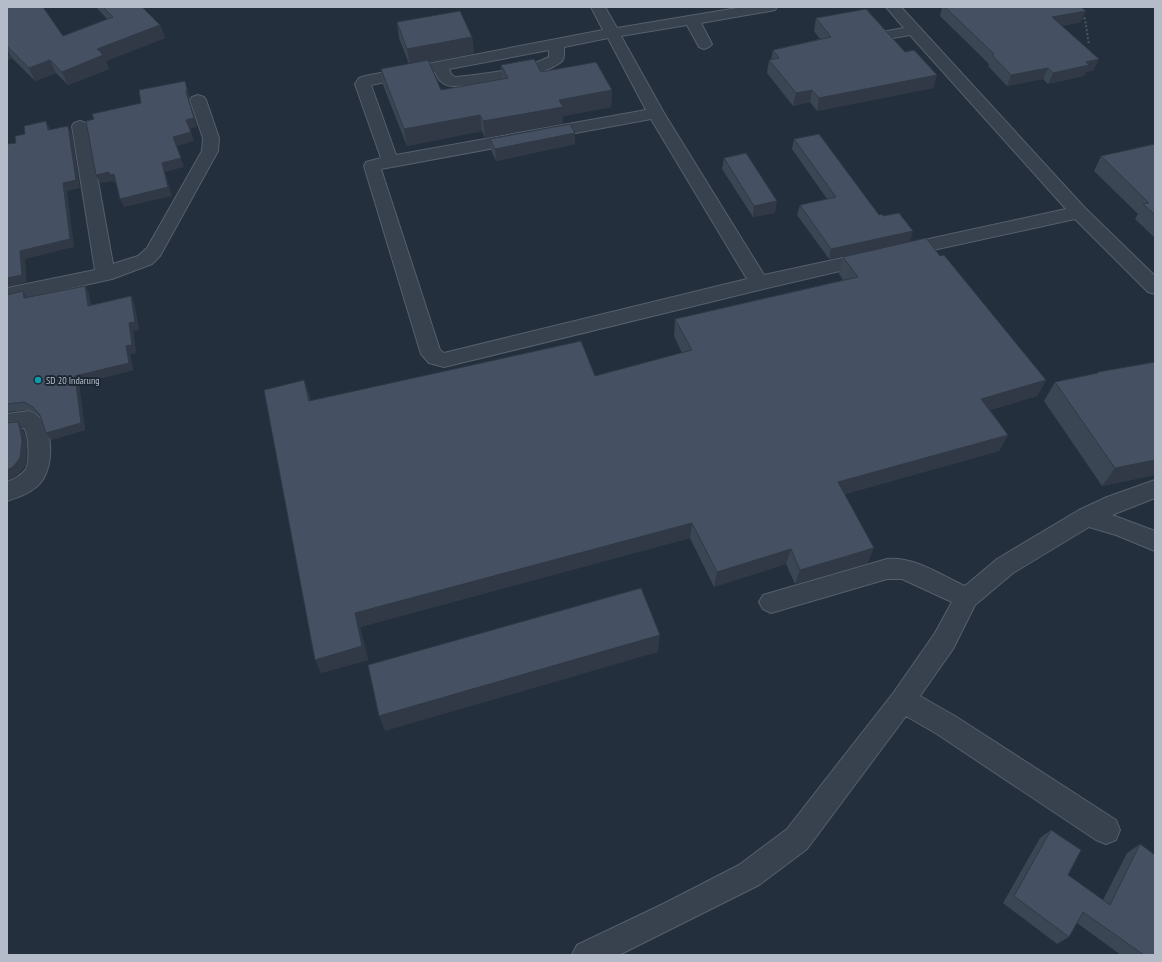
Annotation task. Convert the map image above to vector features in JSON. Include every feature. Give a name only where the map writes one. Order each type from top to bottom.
[{"type":"street","points":[[598,7],[656,113],[759,283]]},
{"type":"street","points":[[390,161],[364,82],[368,80],[612,33],[770,7]]},
{"type":"street","points":[[893,7],[1079,212],[1155,287]]},
{"type":"street","points":[[692,19],[704,44]]},
{"type":"street","points":[[888,36],[915,30]]},
{"type":"street","points":[[7,295],[105,274],[145,260],[154,252],[210,151],[211,138],[198,100]]},
{"type":"street","points":[[656,113],[390,161],[372,166],[431,354],[436,358],[444,360],[759,283],[1079,212]]},
{"type":"street","points":[[80,126],[105,274]]},
{"type":"street","points":[[1137,269],[1155,264]]},
{"type":"street","points":[[7,422],[29,419],[34,423],[37,428],[39,468],[34,477],[25,484],[7,492]]},
{"type":"street","points":[[587,955],[617,949],[749,875],[797,839],[903,700],[944,641],[967,598],[1005,566],[1048,539],[1115,503],[1155,489]]},
{"type":"street","points":[[1087,517],[1121,527],[1155,540]]},
{"type":"street","points":[[771,602],[887,569],[897,568],[906,570],[967,598]]},
{"type":"street","points":[[903,700],[946,725],[1106,830]]},
{"type":"path","points":[[1076,11],[1085,19],[1089,45]]},
{"type":"building","points":[[7,7],[43,7],[63,36],[113,17],[103,7],[142,7],[160,25],[97,49],[103,55],[62,72],[50,60],[29,68],[7,46]]},
{"type":"building","points":[[945,7],[1081,7],[1086,11],[1052,17],[1099,59],[1086,62],[1089,65],[1053,73],[1048,68],[1011,75],[992,55],[994,54]]},
{"type":"building","points":[[866,9],[905,52],[914,50],[937,75],[819,98],[812,90],[796,93],[769,60],[779,58],[773,50],[831,37],[816,18]]},
{"type":"building","points":[[460,11],[472,37],[407,49],[397,22]]},
{"type":"building","points":[[534,59],[541,72],[596,62],[612,90],[559,100],[563,107],[483,121],[480,115],[404,129],[381,69],[428,60],[441,90],[508,78],[501,65]]},
{"type":"building","points":[[185,81],[187,89],[186,92],[194,118],[186,120],[191,132],[173,137],[181,158],[162,163],[168,187],[120,199],[114,174],[110,175],[109,172],[96,175],[86,121],[94,119],[92,114],[141,103],[139,90]]},
{"type":"building","points":[[46,121],[48,130],[68,126],[76,180],[63,183],[70,239],[20,251],[22,275],[7,278],[7,144],[16,143],[15,136],[25,134],[24,126]]},
{"type":"building","points":[[570,124],[575,133],[495,149],[490,139]]},
{"type":"building","points":[[819,134],[879,215],[882,214],[883,216],[899,213],[913,231],[831,249],[800,205],[836,197],[794,139]]},
{"type":"building","points":[[1155,144],[1155,215],[1143,204],[1149,203],[1101,156]]},
{"type":"building","points":[[746,153],[777,201],[754,206],[724,158]]},
{"type":"building","points":[[926,238],[940,256],[944,255],[1046,380],[981,399],[1008,435],[838,482],[874,548],[800,570],[791,549],[717,572],[692,523],[355,613],[362,646],[315,660],[264,390],[304,380],[309,401],[581,341],[595,376],[692,350],[675,319],[858,277],[843,257]]},
{"type":"building","points":[[85,286],[88,306],[131,296],[135,322],[129,323],[132,345],[126,346],[129,363],[75,376],[81,423],[46,433],[40,415],[33,407],[24,402],[7,404],[7,295],[23,291],[24,298]]},
{"type":"building","points":[[1155,362],[1155,460],[1115,468],[1055,382],[1098,372]]},
{"type":"building","points":[[18,422],[22,441],[20,458],[13,467],[7,470],[7,423]]},
{"type":"building","points":[[641,588],[660,635],[379,716],[368,665]]},
{"type":"building","points":[[1051,830],[1081,850],[1068,875],[1110,905],[1140,844],[1155,855],[1155,955],[1144,955],[1083,912],[1069,937],[1014,896]]},
{"type":"place","name":"SD 20 Indarung","points":[[38,380]]}]
